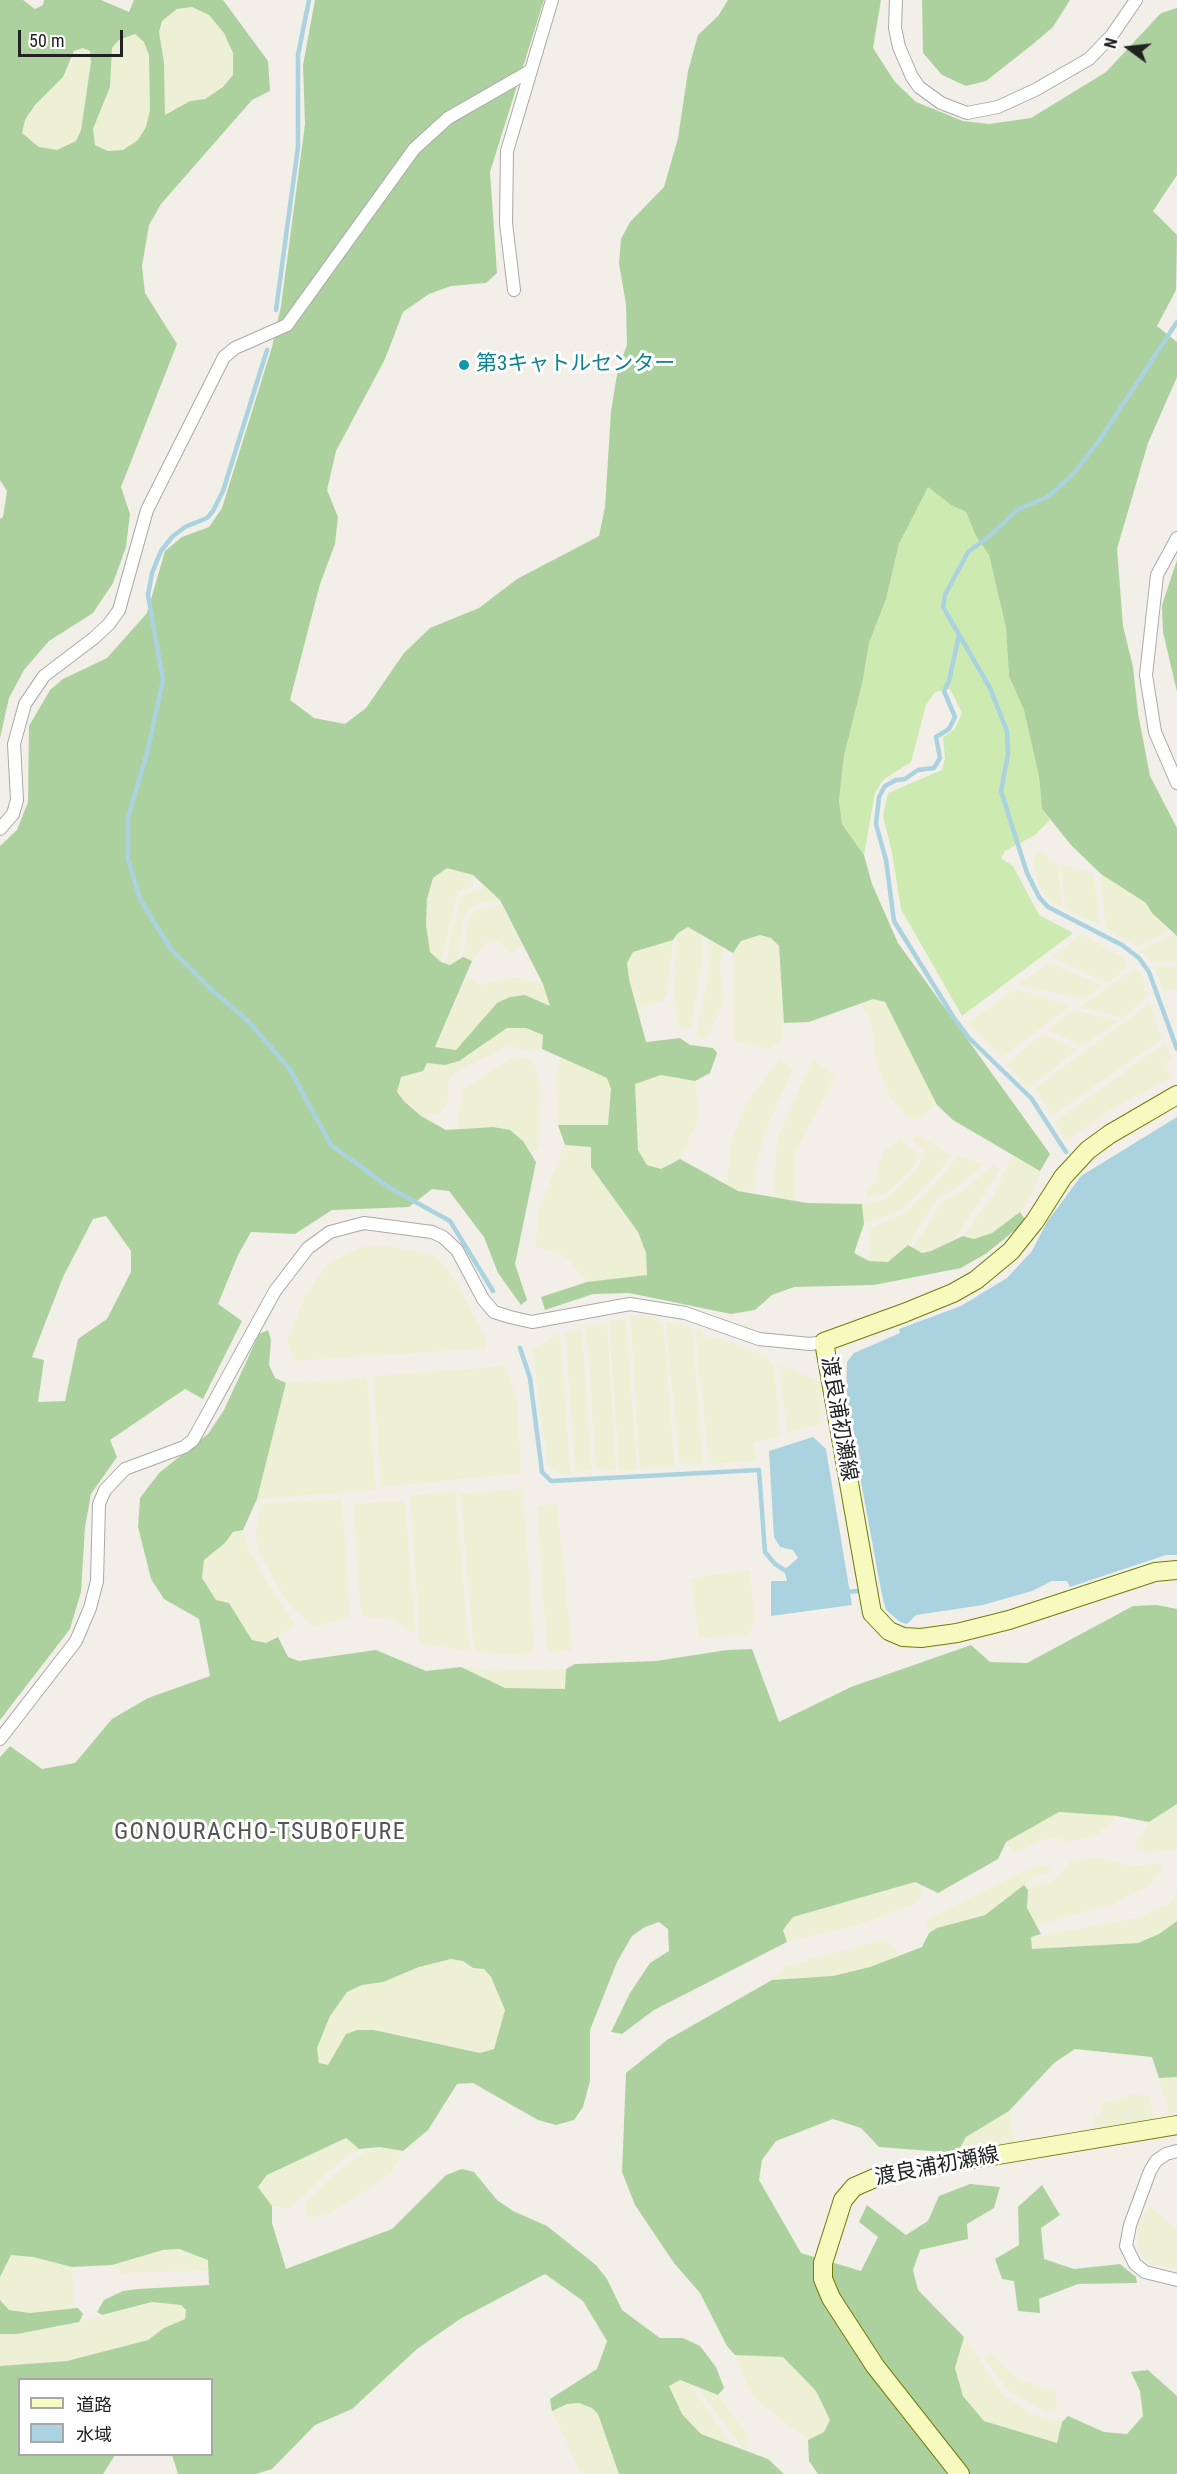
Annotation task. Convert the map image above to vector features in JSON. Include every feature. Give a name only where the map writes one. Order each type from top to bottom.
[{"type":"main road","name":"渡良浦初瀬線","points":[[1177,1095],[1110,1134],[1088,1150],[1063,1177],[1035,1221],[1011,1251],[976,1280],[953,1293],[904,1313],[824,1342],[872,1613],[889,1631],[903,1637],[921,1638],[957,1633],[1009,1620],[1155,1572],[1177,1570]]},
{"type":"main road","name":"渡良浦初瀬線","points":[[960,2474],[875,2366],[831,2298],[824,2278],[823,2263],[843,2200],[854,2187],[884,2174],[1177,2125]]},
{"type":"street","points":[[514,290],[508,256],[507,151],[552,0]]},
{"type":"street","points":[[896,0],[895,28],[899,47],[912,77],[919,87],[940,103],[967,113],[998,107],[1035,90],[1089,59],[1112,35],[1136,0]]},
{"type":"street","points":[[0,829],[13,814],[16,800],[14,744],[25,704],[44,676],[94,638],[109,624],[118,610],[147,510],[224,357],[235,348],[287,325],[414,149],[448,118],[530,71]]},
{"type":"street","points":[[1177,538],[1157,575],[1146,675],[1155,732],[1177,783]]},
{"type":"street","points":[[0,1739],[76,1641],[90,1608],[97,1581],[99,1504],[105,1490],[124,1469],[184,1447],[193,1440],[275,1291],[308,1248],[330,1232],[364,1223],[432,1232],[443,1237],[457,1250],[483,1299],[494,1312],[532,1322],[619,1306],[640,1305],[685,1313],[759,1339],[810,1344],[824,1342]]},
{"type":"street","points":[[1177,2151],[1166,2154],[1156,2161],[1150,2171],[1130,2225],[1126,2246],[1135,2264],[1145,2272],[1177,2280]]},
{"type":"green space","points":[[0,0],[23,0],[35,9],[43,5],[44,0],[101,0],[129,12],[134,0],[223,0],[268,61],[270,91],[252,100],[161,204],[149,225],[142,266],[145,293],[177,344],[121,487],[130,514],[126,547],[113,583],[93,613],[49,641],[24,670],[9,698],[0,738],[0,519],[3,517],[7,491],[0,480]],"holes":[[[192,7],[209,15],[224,33],[233,53],[233,75],[223,87],[205,99],[190,101],[165,115],[164,62],[159,32],[162,21],[177,9]],[[135,34],[144,42],[149,55],[150,110],[146,127],[138,140],[123,150],[108,151],[95,145],[93,129],[110,87],[112,48],[119,40]],[[83,48],[90,51],[91,62],[81,130],[76,141],[57,150],[39,147],[22,133],[25,120],[35,105],[63,77],[74,51]]]},
{"type":"green space","points":[[315,0],[544,0],[490,172],[497,273],[486,283],[451,286],[429,294],[403,312],[385,359],[336,451],[327,490],[338,517],[335,544],[320,584],[290,700],[314,718],[345,724],[366,708],[404,653],[430,628],[479,608],[517,579],[599,536],[605,507],[611,411],[618,369],[627,345],[626,305],[619,263],[621,239],[630,222],[664,187],[678,138],[688,71],[698,35],[718,16],[728,0],[881,0],[873,48],[895,82],[916,102],[963,121],[989,124],[1031,118],[1106,72],[1161,13],[1177,8],[1177,175],[1153,211],[1177,235],[1176,290],[1157,326],[1177,342],[1177,377],[1148,443],[1117,549],[1123,626],[1133,667],[1138,713],[1150,776],[1177,828],[1177,936],[1152,913],[1146,903],[1101,874],[1071,845],[1042,809],[1039,777],[1024,710],[1009,676],[1006,628],[989,555],[976,536],[966,512],[951,505],[928,487],[899,544],[886,599],[869,643],[863,680],[844,756],[839,801],[842,824],[864,855],[872,884],[898,943],[1050,1154],[1040,1171],[953,1120],[937,1105],[885,1002],[873,999],[809,1022],[784,1023],[779,946],[771,938],[760,935],[741,941],[733,953],[688,927],[678,933],[673,940],[633,952],[627,963],[629,979],[646,1042],[680,1038],[690,1045],[713,1048],[717,1053],[710,1073],[695,1081],[661,1075],[635,1084],[638,1150],[647,1165],[661,1169],[680,1159],[738,1191],[807,1203],[862,1204],[864,1224],[854,1253],[869,1261],[888,1262],[908,1245],[922,1253],[963,1236],[974,1239],[992,1233],[1020,1212],[1026,1221],[987,1253],[961,1268],[874,1285],[794,1287],[772,1295],[755,1310],[731,1314],[629,1293],[593,1294],[545,1310],[541,1297],[587,1282],[647,1275],[646,1253],[638,1232],[591,1167],[591,1147],[565,1145],[558,1125],[608,1125],[611,1089],[607,1078],[542,1049],[543,1035],[526,1028],[507,1028],[459,1061],[445,1065],[427,1063],[423,1071],[401,1077],[397,1092],[405,1102],[421,1116],[446,1130],[493,1127],[510,1130],[523,1141],[536,1162],[515,1264],[527,1300],[521,1305],[498,1273],[484,1237],[449,1191],[432,1189],[409,1207],[332,1210],[295,1234],[251,1232],[238,1255],[218,1304],[242,1321],[203,1399],[185,1389],[110,1440],[117,1457],[91,1494],[85,1527],[81,1592],[70,1629],[0,1720],[0,846],[17,830],[28,802],[29,726],[50,690],[63,679],[107,658],[147,613],[165,551],[182,537],[209,527],[222,508],[272,347],[281,306],[305,124],[303,65]],"holes":[[[447,868],[473,875],[500,900],[543,984],[550,1006],[525,995],[510,997],[497,1003],[456,1050],[435,1047],[472,961],[463,957],[450,965],[441,962],[430,952],[426,925],[427,899],[433,878]],[[106,1216],[131,1251],[131,1272],[107,1319],[78,1339],[65,1401],[38,1402],[44,1360],[32,1357],[63,1277],[93,1219]]]},
{"type":"green space","points":[[922,0],[1070,0],[1053,27],[1033,44],[986,81],[966,86],[942,75],[923,53]]},
{"type":"green space","points":[[192,7],[209,15],[224,33],[233,53],[233,75],[224,87],[205,99],[190,101],[165,116],[164,62],[159,32],[162,21],[177,9]]},
{"type":"green space","points":[[135,34],[144,42],[149,55],[150,110],[146,127],[138,140],[123,150],[108,151],[95,145],[93,129],[102,108],[112,48],[119,40]]},
{"type":"green space","points":[[83,47],[90,51],[91,62],[81,129],[76,141],[57,150],[39,147],[22,133],[25,120],[72,61],[74,51]]},
{"type":"green space","points":[[928,486],[951,505],[966,512],[976,536],[989,555],[1006,628],[1009,676],[1024,710],[1039,777],[1042,809],[1050,820],[1035,835],[1005,851],[1001,858],[1013,866],[1039,915],[1073,933],[962,1016],[901,909],[892,853],[883,816],[888,793],[942,770],[945,758],[943,737],[954,730],[962,713],[950,689],[935,692],[926,705],[911,762],[883,780],[875,793],[864,855],[842,824],[839,801],[844,756],[863,680],[869,643],[886,599],[899,544]]},
{"type":"green space","points":[[1177,560],[1177,692],[1163,632],[1162,605]]},
{"type":"green space","points":[[1039,850],[1048,855],[1049,861],[1058,863],[1062,907],[1048,899],[1040,887],[1032,859]]},
{"type":"green space","points":[[1061,864],[1094,874],[1099,925],[1065,909]]},
{"type":"green space","points":[[447,868],[473,875],[473,886],[458,892],[441,962],[430,952],[426,925],[427,899],[433,878]]},
{"type":"green space","points":[[1101,874],[1146,903],[1152,913],[1170,930],[1138,947],[1105,928]]},
{"type":"green space","points":[[485,886],[500,900],[478,903],[468,909],[462,925],[458,961],[450,965],[445,963],[461,896]]},
{"type":"green space","points":[[501,904],[522,946],[512,953],[498,942],[489,940],[472,961],[463,957],[468,920],[474,911]]},
{"type":"green space","points":[[688,927],[702,934],[703,958],[691,1029],[679,1028],[674,995],[677,933]]},
{"type":"green space","points":[[1082,934],[1124,958],[1125,969],[1107,983],[1052,957]]},
{"type":"green space","points":[[1174,934],[1177,936],[1177,963],[1150,960],[1140,951]]},
{"type":"green space","points":[[760,935],[771,938],[779,946],[784,1023],[781,1040],[771,1049],[733,1040],[733,953],[741,941]]},
{"type":"green space","points":[[709,938],[723,946],[720,969],[724,993],[722,1005],[705,1039],[698,1038],[696,1033],[708,978]]},
{"type":"green space","points":[[673,940],[668,991],[663,1001],[638,1009],[627,963],[633,952]]},
{"type":"green space","points":[[1049,963],[1102,985],[1085,999],[1017,985]]},
{"type":"green space","points":[[1154,966],[1177,967],[1177,989],[1163,991]]},
{"type":"green space","points":[[1134,969],[1142,975],[1148,996],[1123,1018],[1079,1007]]},
{"type":"green space","points":[[467,976],[481,985],[516,977],[543,984],[551,1006],[525,995],[476,1029],[456,1050],[435,1048]]},
{"type":"green space","points":[[1016,989],[1071,1006],[1002,1057],[967,1023]]},
{"type":"green space","points":[[873,998],[885,1002],[937,1105],[918,1120],[906,1117],[888,1094],[877,1063],[870,1018],[860,1003]]},
{"type":"green space","points":[[1150,1003],[1162,1039],[1052,1116],[1035,1088]]},
{"type":"green space","points":[[1073,1010],[1119,1021],[1083,1046],[1047,1030]]},
{"type":"green space","points":[[507,1028],[526,1028],[543,1035],[542,1049],[534,1051],[508,1046],[456,1072],[448,1082],[448,1100],[441,1112],[421,1116],[397,1092],[401,1076],[423,1071],[427,1062],[445,1065]]},
{"type":"green space","points":[[1042,1034],[1077,1050],[1028,1089],[1006,1064]]},
{"type":"green space","points":[[1165,1043],[1172,1058],[1166,1064],[1170,1078],[1115,1107],[1066,1141],[1054,1122]]},
{"type":"green space","points":[[515,1056],[529,1059],[536,1067],[541,1089],[539,1148],[530,1152],[523,1141],[493,1127],[457,1129],[463,1089]]},
{"type":"green space","points":[[561,1057],[607,1078],[611,1089],[608,1125],[558,1125],[556,1072]]},
{"type":"green space","points":[[779,1058],[793,1069],[764,1134],[756,1168],[755,1192],[738,1191],[726,1185],[732,1138],[746,1104]]},
{"type":"green space","points":[[813,1058],[835,1077],[795,1152],[795,1201],[773,1197],[777,1139]]},
{"type":"green space","points":[[661,1075],[695,1081],[699,1118],[680,1159],[661,1169],[647,1165],[638,1150],[635,1084]]},
{"type":"green space","points":[[916,1134],[952,1155],[933,1179],[902,1210],[864,1224],[862,1204],[886,1199],[916,1170],[926,1150],[912,1141]]},
{"type":"green space","points":[[901,1137],[910,1148],[921,1153],[912,1170],[884,1195],[866,1198],[866,1190],[877,1181],[878,1165],[884,1151]]},
{"type":"green space","points":[[565,1145],[591,1147],[613,1198],[638,1232],[646,1253],[647,1275],[587,1282],[570,1261],[560,1254],[535,1247],[539,1208]]},
{"type":"green space","points":[[1013,1154],[1040,1171],[1032,1195],[1020,1212],[992,1233],[974,1239],[963,1236],[994,1194]]},
{"type":"green space","points":[[958,1156],[983,1164],[960,1185],[937,1199],[908,1245],[888,1262],[869,1261],[870,1228],[905,1213],[937,1182]]},
{"type":"green space","points":[[993,1164],[1001,1169],[954,1240],[922,1253],[913,1248],[942,1202],[963,1191]]},
{"type":"green space","points":[[381,1246],[411,1250],[437,1257],[449,1271],[463,1295],[484,1335],[487,1348],[293,1361],[287,1341],[306,1294],[328,1263],[360,1247]]},
{"type":"green space","points":[[630,1315],[657,1316],[658,1323],[663,1322],[675,1466],[640,1469]]},
{"type":"green space","points":[[626,1318],[637,1470],[619,1471],[609,1321]]},
{"type":"green space","points":[[666,1322],[692,1327],[703,1463],[679,1464]]},
{"type":"green space","points":[[607,1323],[616,1469],[596,1470],[586,1327]]},
{"type":"green space","points":[[695,1329],[701,1329],[703,1337],[716,1337],[768,1357],[774,1366],[780,1437],[754,1442],[756,1461],[709,1464]]},
{"type":"green space","points":[[268,1330],[271,1340],[269,1365],[275,1378],[286,1383],[257,1499],[243,1530],[233,1532],[225,1543],[204,1560],[202,1578],[216,1600],[229,1603],[252,1640],[266,1643],[278,1637],[288,1657],[299,1661],[376,1650],[426,1671],[461,1667],[505,1688],[565,1689],[566,1669],[575,1664],[656,1661],[727,1650],[752,1649],[779,1722],[851,1687],[971,1645],[990,1662],[1027,1663],[1133,1606],[1157,1605],[1177,1609],[1177,1804],[1149,1822],[1117,1816],[1059,1812],[1006,1842],[998,1859],[938,1893],[915,1882],[793,1917],[783,1930],[787,1942],[654,2010],[622,2034],[611,2032],[630,1993],[650,1963],[669,1951],[668,1929],[659,1922],[645,1927],[632,1936],[617,1962],[590,2030],[590,2081],[583,2107],[574,2120],[556,2125],[538,2120],[473,2083],[457,2084],[428,2130],[403,2151],[380,2147],[359,2149],[346,2138],[267,2175],[258,2187],[272,2206],[272,2223],[286,2269],[392,2229],[446,2175],[462,2169],[474,2172],[497,2200],[513,2211],[547,2226],[596,2265],[607,2279],[622,2310],[660,2338],[683,2338],[700,2346],[716,2367],[724,2388],[718,2395],[680,2380],[669,2386],[682,2414],[701,2434],[768,2459],[784,2474],[619,2474],[598,2414],[592,2408],[579,2403],[567,2404],[552,2411],[550,2399],[597,2369],[607,2341],[583,2301],[545,2274],[460,2319],[417,2349],[352,2409],[315,2425],[272,2469],[256,2474],[178,2474],[172,2456],[213,2456],[213,2378],[18,2378],[18,2456],[114,2456],[103,2474],[0,2474],[0,2366],[67,2361],[148,2340],[164,2328],[185,2319],[186,2310],[181,2305],[152,2302],[102,2315],[97,2312],[104,2300],[123,2291],[209,2285],[208,2260],[179,2249],[163,2250],[112,2265],[72,2267],[33,2257],[11,2255],[0,2277],[0,1757],[10,1746],[42,1769],[75,1763],[112,1719],[148,1698],[210,1676],[199,1619],[164,1599],[151,1579],[138,1527],[140,1498],[159,1473],[208,1434],[224,1410],[259,1334]],"holes":[[[451,1959],[463,1961],[473,1968],[484,1969],[491,1977],[505,2010],[494,2049],[480,2053],[374,2030],[357,2030],[346,2034],[328,2065],[319,2063],[317,2048],[330,2016],[347,1992],[362,1985],[383,1982],[419,1967]]]},
{"type":"green space","points":[[582,1330],[592,1470],[575,1472],[565,1332]]},
{"type":"green space","points":[[560,1333],[571,1474],[561,1474],[548,1467],[532,1349]]},
{"type":"green space","points":[[506,1366],[517,1400],[521,1473],[381,1487],[373,1376]]},
{"type":"green space","points":[[779,1366],[821,1382],[821,1424],[787,1432]]},
{"type":"green space","points":[[367,1378],[376,1490],[257,1499],[286,1383]]},
{"type":"green space","points":[[523,1488],[534,1648],[524,1656],[474,1651],[460,1494]]},
{"type":"green space","points":[[456,1491],[469,1650],[420,1644],[410,1496]]},
{"type":"green space","points":[[342,1499],[350,1617],[313,1627],[285,1599],[260,1555],[255,1534],[261,1504]]},
{"type":"green space","points":[[405,1501],[416,1633],[407,1631],[395,1620],[361,1616],[353,1504]]},
{"type":"green space","points":[[557,1503],[572,1650],[547,1652],[537,1506]]},
{"type":"green space","points":[[243,1530],[248,1548],[296,1625],[266,1643],[252,1640],[229,1603],[216,1600],[202,1578],[204,1560],[225,1543],[233,1532]]},
{"type":"green space","points":[[750,1570],[755,1621],[749,1635],[699,1638],[691,1578]]},
{"type":"green space","points":[[461,1667],[494,1671],[566,1669],[566,1689],[505,1688]]},
{"type":"green space","points":[[1177,1804],[1177,1848],[1150,1853],[1133,1849],[1149,1822]]},
{"type":"green space","points":[[1059,1812],[1117,1816],[1098,1834],[1072,1842],[1051,1837],[1014,1853],[1006,1842]]},
{"type":"green space","points":[[1102,1858],[1129,1866],[1161,1863],[1162,1870],[1147,1887],[1112,1904],[1035,1926],[1027,1908],[1028,1890],[1034,1884],[1052,1883],[1072,1860]]},
{"type":"green space","points":[[1052,1865],[1046,1874],[1033,1877],[1012,1897],[985,1915],[937,1928],[929,1933],[925,1920],[1021,1872],[1038,1866]]},
{"type":"green space","points":[[915,1882],[922,1891],[920,1899],[912,1905],[858,1925],[787,1942],[783,1930],[793,1917]]},
{"type":"green space","points":[[1024,1885],[1028,1890],[1027,1908],[1041,1934],[1031,1937],[1032,1949],[1138,1943],[1159,1934],[1177,1921],[1177,2077],[1159,2078],[1152,2057],[1075,2049],[1054,2063],[1009,2111],[966,2137],[957,2153],[879,2147],[861,2128],[833,2119],[776,2141],[762,2160],[759,2180],[801,2253],[861,2271],[878,2237],[859,2222],[867,2205],[906,2235],[928,2221],[939,2196],[970,2184],[1000,2187],[994,2208],[967,2224],[968,2239],[920,2250],[913,2270],[918,2290],[964,2337],[955,2368],[963,2396],[984,2421],[1057,2443],[1062,2422],[1068,2416],[1104,2432],[1127,2434],[1143,2416],[1140,2391],[1131,2372],[1148,2370],[1177,2396],[1177,2474],[818,2474],[809,2461],[808,2440],[824,2432],[830,2420],[816,2391],[783,2357],[735,2355],[727,2346],[700,2293],[674,2263],[635,2205],[622,2172],[626,2073],[667,2040],[772,1980],[833,1976],[870,1967],[922,1947],[929,1933],[937,1928],[985,1915]]},
{"type":"green space","points":[[1177,1893],[1177,1921],[1159,1934],[1138,1943],[1031,1949],[1031,1937],[1136,1918],[1169,1904]]},
{"type":"green space","points":[[884,1939],[901,1955],[870,1967],[833,1976],[772,1980],[786,1966]]},
{"type":"green space","points":[[451,1959],[463,1961],[473,1968],[484,1969],[491,1977],[505,2010],[494,2049],[480,2053],[374,2030],[357,2030],[346,2034],[328,2066],[319,2063],[317,2048],[330,2016],[347,1992],[362,1985],[383,1982],[419,1967]]},
{"type":"green space","points":[[1177,2077],[1177,2112],[1169,2114],[1159,2078]]},
{"type":"green space","points":[[1134,2094],[1150,2097],[1154,2122],[1095,2133],[1094,2115],[1101,2115],[1100,2104]]},
{"type":"green space","points":[[1009,2111],[1014,2142],[957,2153],[966,2137]]},
{"type":"green space","points":[[347,2138],[359,2149],[337,2164],[289,2209],[272,2206],[258,2187],[267,2175]]},
{"type":"green space","points":[[380,2147],[403,2151],[391,2174],[332,2213],[317,2217],[306,2215],[304,2203],[343,2167],[369,2150]]},
{"type":"green space","points":[[1042,2185],[1060,2215],[1041,2228],[1044,2259],[1074,2269],[1120,2264],[1136,2277],[1137,2283],[1078,2284],[1039,2299],[1040,2313],[1018,2311],[1014,2281],[1002,2279],[995,2259],[1019,2245],[1018,2207]]},
{"type":"green space","points":[[1150,2206],[1177,2230],[1177,2269],[1150,2264],[1139,2253],[1137,2230],[1143,2215]]},
{"type":"green space","points":[[179,2249],[208,2260],[208,2271],[121,2273],[112,2265],[163,2250]]},
{"type":"green space","points":[[11,2255],[33,2257],[72,2267],[74,2309],[30,2313],[9,2310],[0,2300],[0,2277]]},
{"type":"green space","points":[[0,2300],[9,2310],[30,2313],[78,2308],[83,2314],[79,2322],[17,2334],[0,2334]]},
{"type":"green space","points":[[152,2302],[181,2305],[186,2310],[185,2319],[164,2328],[148,2340],[88,2357],[12,2367],[0,2366],[0,2334],[17,2334],[79,2322]]},
{"type":"green space","points":[[964,2337],[1002,2394],[1030,2413],[1062,2422],[1058,2443],[984,2421],[963,2396],[955,2368]]},
{"type":"green space","points":[[991,2351],[1001,2365],[1019,2379],[1056,2392],[1057,2410],[1046,2412],[1009,2391],[984,2358]]},
{"type":"green space","points":[[735,2355],[783,2357],[816,2391],[830,2420],[824,2432],[808,2440],[753,2397]]},
{"type":"green space","points":[[680,2380],[691,2385],[731,2445],[701,2434],[682,2414],[669,2387]]},
{"type":"green space","points":[[698,2389],[718,2395],[748,2436],[748,2450],[741,2446]]},
{"type":"green space","points":[[579,2403],[592,2408],[601,2417],[619,2474],[581,2474],[552,2411],[567,2404]]},
{"type":"water","points":[[1177,1117],[1177,1555],[1166,1555],[1070,1587],[1067,1581],[1052,1581],[1032,1591],[983,1605],[916,1615],[907,1624],[900,1622],[886,1610],[882,1595],[846,1401],[847,1362],[854,1353],[900,1333],[899,1329],[961,1306],[1007,1278],[1032,1251],[1047,1222],[1081,1176]]},
{"type":"water","points":[[813,1437],[826,1449],[852,1605],[771,1616],[771,1581],[787,1581],[784,1570],[798,1558],[793,1550],[780,1547],[774,1537],[769,1451]]},
{"type":"waterway","points":[[276,310],[298,147],[298,55],[309,0]]},
{"type":"waterway","points":[[1177,322],[1101,438],[1074,473],[1048,497],[1018,509],[992,534],[968,552],[945,595],[943,607],[990,688],[1007,731],[1008,754],[1001,791],[1027,873],[1039,897],[1048,907],[1122,945],[1139,958],[1149,972],[1177,1049]]},
{"type":"waterway","points":[[267,350],[223,491],[213,511],[207,518],[185,527],[172,537],[161,551],[152,573],[148,595],[163,680],[147,753],[128,818],[128,859],[140,899],[170,948],[210,988],[248,1021],[289,1068],[331,1145],[390,1188],[450,1221],[493,1291]]},
{"type":"waterway","points":[[959,635],[949,681],[944,691],[955,717],[949,729],[936,737],[940,758],[934,768],[918,770],[905,779],[896,780],[885,786],[879,797],[876,824],[886,860],[894,921],[954,1018],[969,1038],[1031,1098],[1066,1152]]},
{"type":"waterway","points":[[520,1348],[530,1378],[542,1472],[551,1481],[759,1470],[765,1552],[775,1564],[789,1573]]},
{"type":"waterway","points":[[845,1592],[858,1591]]},
{"type":"place","name":"第3キャトルセンター","points":[[464,365]]},
{"type":"district","name":"GONOURACHO-TSUBOFURE","points":[[260,1833]]}]
